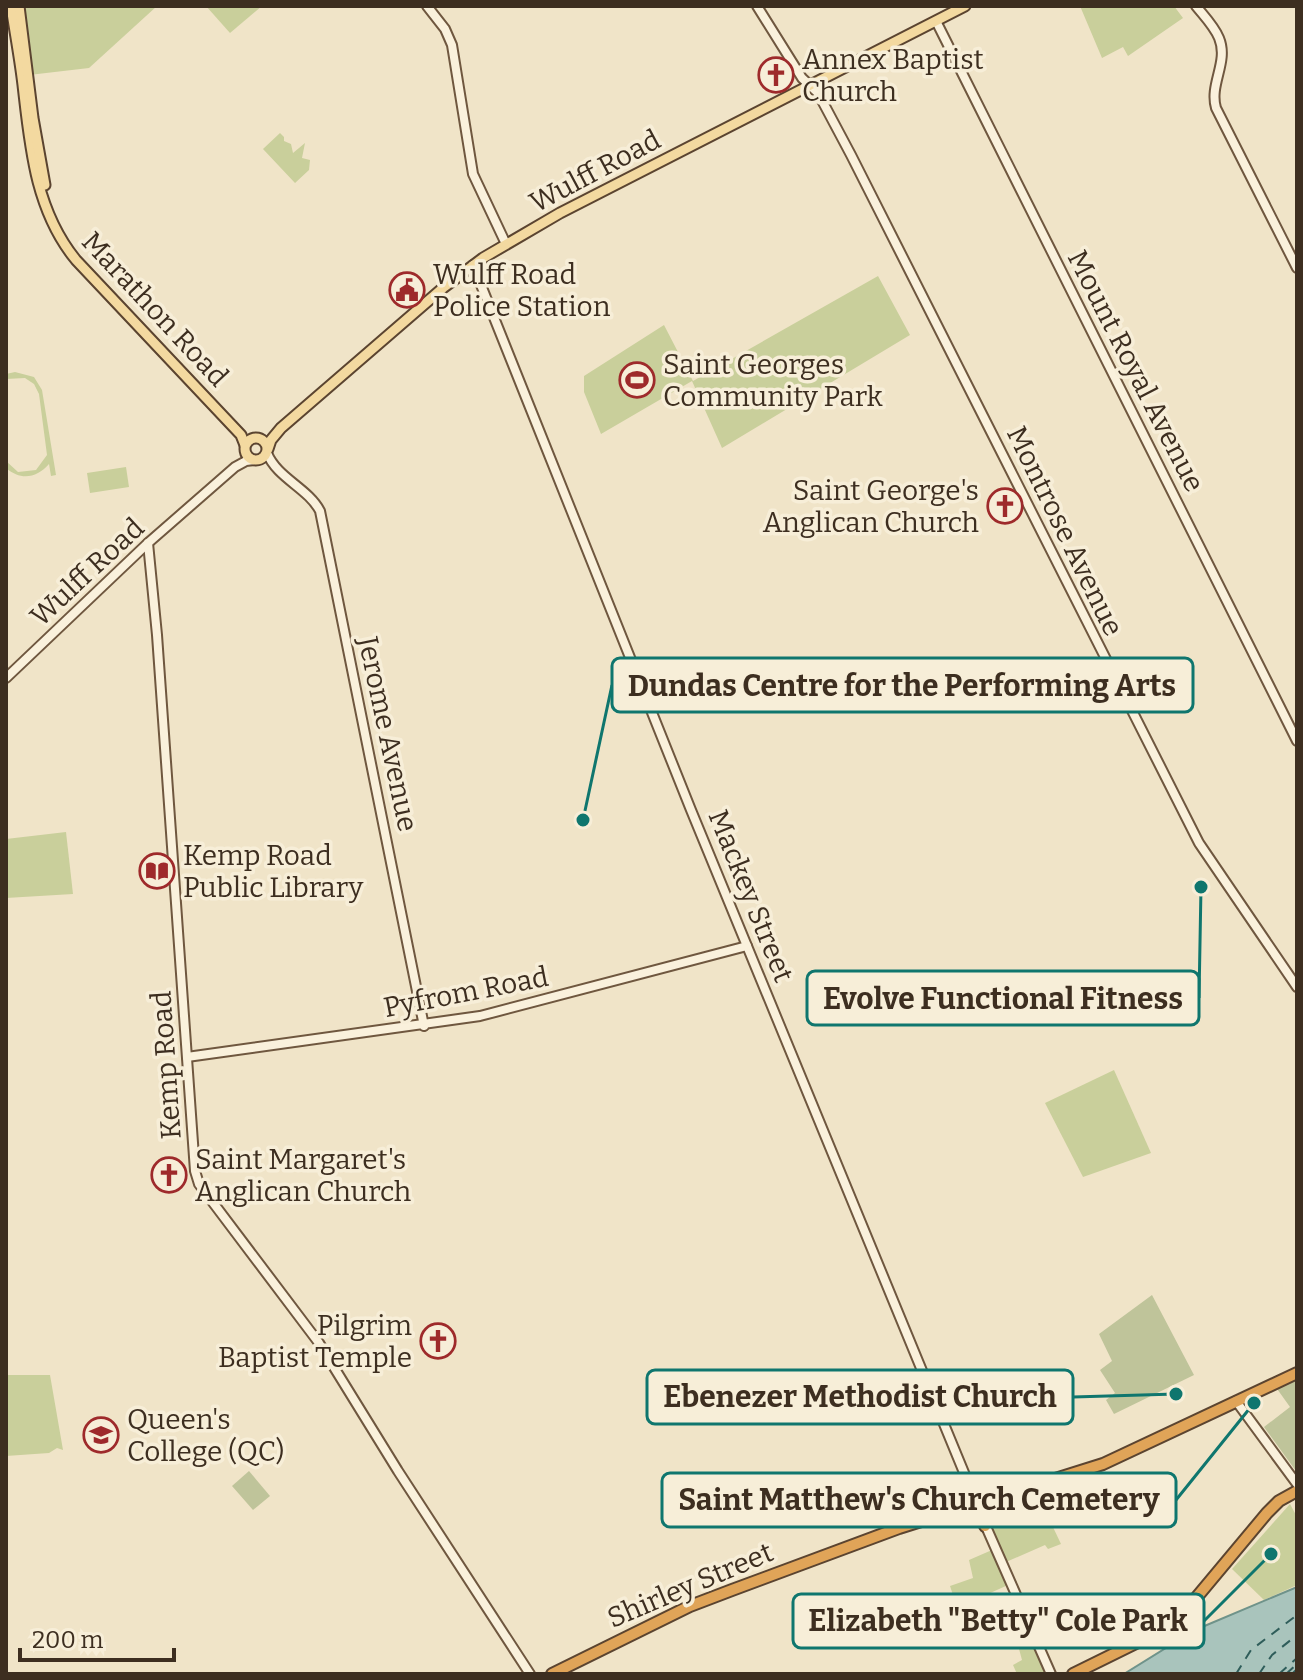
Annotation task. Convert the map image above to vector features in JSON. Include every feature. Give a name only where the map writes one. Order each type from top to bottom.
[{"type":"highway","name":"Shirley Street","points":[[552,1674],[690,1606],[856,1543],[1103,1464],[1297,1373]]},
{"type":"highway","points":[[1073,1674],[1140,1641],[1181,1616],[1267,1513],[1279,1501],[1297,1491]]},
{"type":"highway","points":[[981,1501],[985,1526]]},
{"type":"main road","name":"Marathon Road","points":[[11,6],[35,172],[59,236],[76,260],[241,435],[248,457],[263,455],[266,442],[248,437],[243,432],[92,271],[66,238],[51,208],[39,159],[19,6]]},
{"type":"main road","name":"Wulff Road","points":[[263,455],[281,428],[473,265],[560,213],[965,6]]},
{"type":"main road","name":"Wulff Road","points":[[255,437],[262,438],[281,428]]},
{"type":"main road","points":[[245,446],[255,437]]},
{"type":"street","points":[[427,6],[445,29],[452,45],[473,174],[506,244]]},
{"type":"street","name":"Montrose Avenue","points":[[757,6],[802,78],[811,85],[851,155],[1199,843],[1297,987]]},
{"type":"street","points":[[1196,6],[1214,28],[1222,46],[1223,55],[1214,91],[1216,108],[1297,268]]},
{"type":"street","name":"Mount Royal Avenue","points":[[936,21],[1297,741]]},
{"type":"street","name":"Mackey Street","points":[[473,265],[747,946],[981,1501]]},
{"type":"street","name":"Wulff Road","points":[[235,467],[245,446]]},
{"type":"street","name":"Wulff Road","points":[[6,678],[148,543],[235,467],[263,455]]},
{"type":"street","name":"Jerome Avenue","points":[[263,455],[316,503],[320,511],[424,1026]]},
{"type":"street","name":"Kemp Road","points":[[148,543],[195,1171],[202,1191],[319,1343],[530,1674]]},
{"type":"street","name":"Pyfrom Road","points":[[187,1057],[424,1026],[511,1010],[747,946]]},
{"type":"street","points":[[1236,1401],[1297,1484]]},
{"type":"street","points":[[985,1526],[1051,1674]]},
{"type":"green space","points":[[157,6],[89,68],[29,75],[19,8]]},
{"type":"green space","points":[[206,6],[262,6],[230,33]]},
{"type":"green space","points":[[1080,6],[1174,6],[1183,18],[1128,56],[1123,47],[1102,58]]},
{"type":"green space","points":[[280,133],[284,141],[291,144],[293,153],[305,143],[302,158],[310,160],[309,170],[295,183],[263,149]]},
{"type":"green space","points":[[878,276],[910,335],[722,448],[692,381],[601,434],[584,392],[584,376],[664,325],[693,381]]},
{"type":"green space","points":[[15,372],[34,377],[42,390],[56,475],[51,476],[49,464],[29,476],[17,475],[6,468],[6,461],[18,472],[36,470],[47,455],[39,394],[34,384],[25,378],[6,379],[6,374]]},
{"type":"green space","points":[[126,467],[129,487],[90,493],[87,473]]},
{"type":"green space","points":[[66,832],[73,894],[6,898],[6,839]]},
{"type":"green space","points":[[1114,1070],[1151,1153],[1083,1177],[1045,1103]]},
{"type":"green space","points":[[1152,1295],[1194,1375],[1114,1414],[1106,1400],[1115,1393],[1100,1370],[1112,1361],[1099,1334]]},
{"type":"green space","points":[[6,1375],[50,1375],[63,1450],[57,1448],[49,1453],[6,1456]]},
{"type":"green space","points":[[1297,1376],[1296,1471],[1264,1427],[1290,1407],[1275,1386]]},
{"type":"green space","points":[[249,1471],[270,1496],[253,1510],[232,1486]]},
{"type":"green space","points":[[1034,1487],[1061,1544],[1048,1549],[1045,1545],[1006,1562],[986,1511],[990,1501]]},
{"type":"green space","points":[[1290,1504],[1297,1517],[1297,1585],[1264,1600],[1232,1569]]},
{"type":"green space","points":[[992,1550],[1008,1585],[988,1594],[953,1595],[950,1586],[973,1578],[969,1560]]},
{"type":"green space","points":[[1032,1641],[1046,1674],[1017,1674],[1013,1665],[1022,1660],[1019,1649]]},
{"type":"water","points":[[1297,1587],[1297,1674],[1124,1674],[1195,1630]]},
{"type":"ferry route","points":[[1236,1674],[1251,1650],[1297,1615]]},
{"type":"ferry route","points":[[1259,1674],[1272,1655],[1297,1635]]},
{"type":"ferry route","points":[[1279,1674],[1297,1658]]},
{"type":"ferry route","points":[[1286,1674],[1297,1664]]},
{"type":"ferry route","points":[[1292,1674],[1297,1669]]},
{"type":"place","name":"Annex Baptist Church","points":[[776,75]]},
{"type":"place","name":"Wulff Road Police Station","points":[[407,290]]},
{"type":"place","name":"Saint Georges Community Park","points":[[637,380]]},
{"type":"place","name":"Saint George's Anglican Church","points":[[1005,506]]},
{"type":"place","name":"Dundas Centre for the Performing Arts","points":[[583,820]]},
{"type":"place","name":"Kemp Road Public Library","points":[[157,871]]},
{"type":"place","name":"Evolve Functional Fitness","points":[[1201,887]]},
{"type":"place","name":"Saint Margaret's Anglican Church","points":[[169,1175]]},
{"type":"place","name":"Pilgrim Baptist Temple","points":[[438,1341]]},
{"type":"place","name":"Ebenezer Methodist Church","points":[[1176,1394]]},
{"type":"place","name":"Saint Matthew's Church Cemetery","points":[[1254,1403]]},
{"type":"place","name":"Queen's College (QC)","points":[[101,1435]]},
{"type":"place","name":"Elizabeth \"Betty\" Cole Park","points":[[1271,1554]]}]
